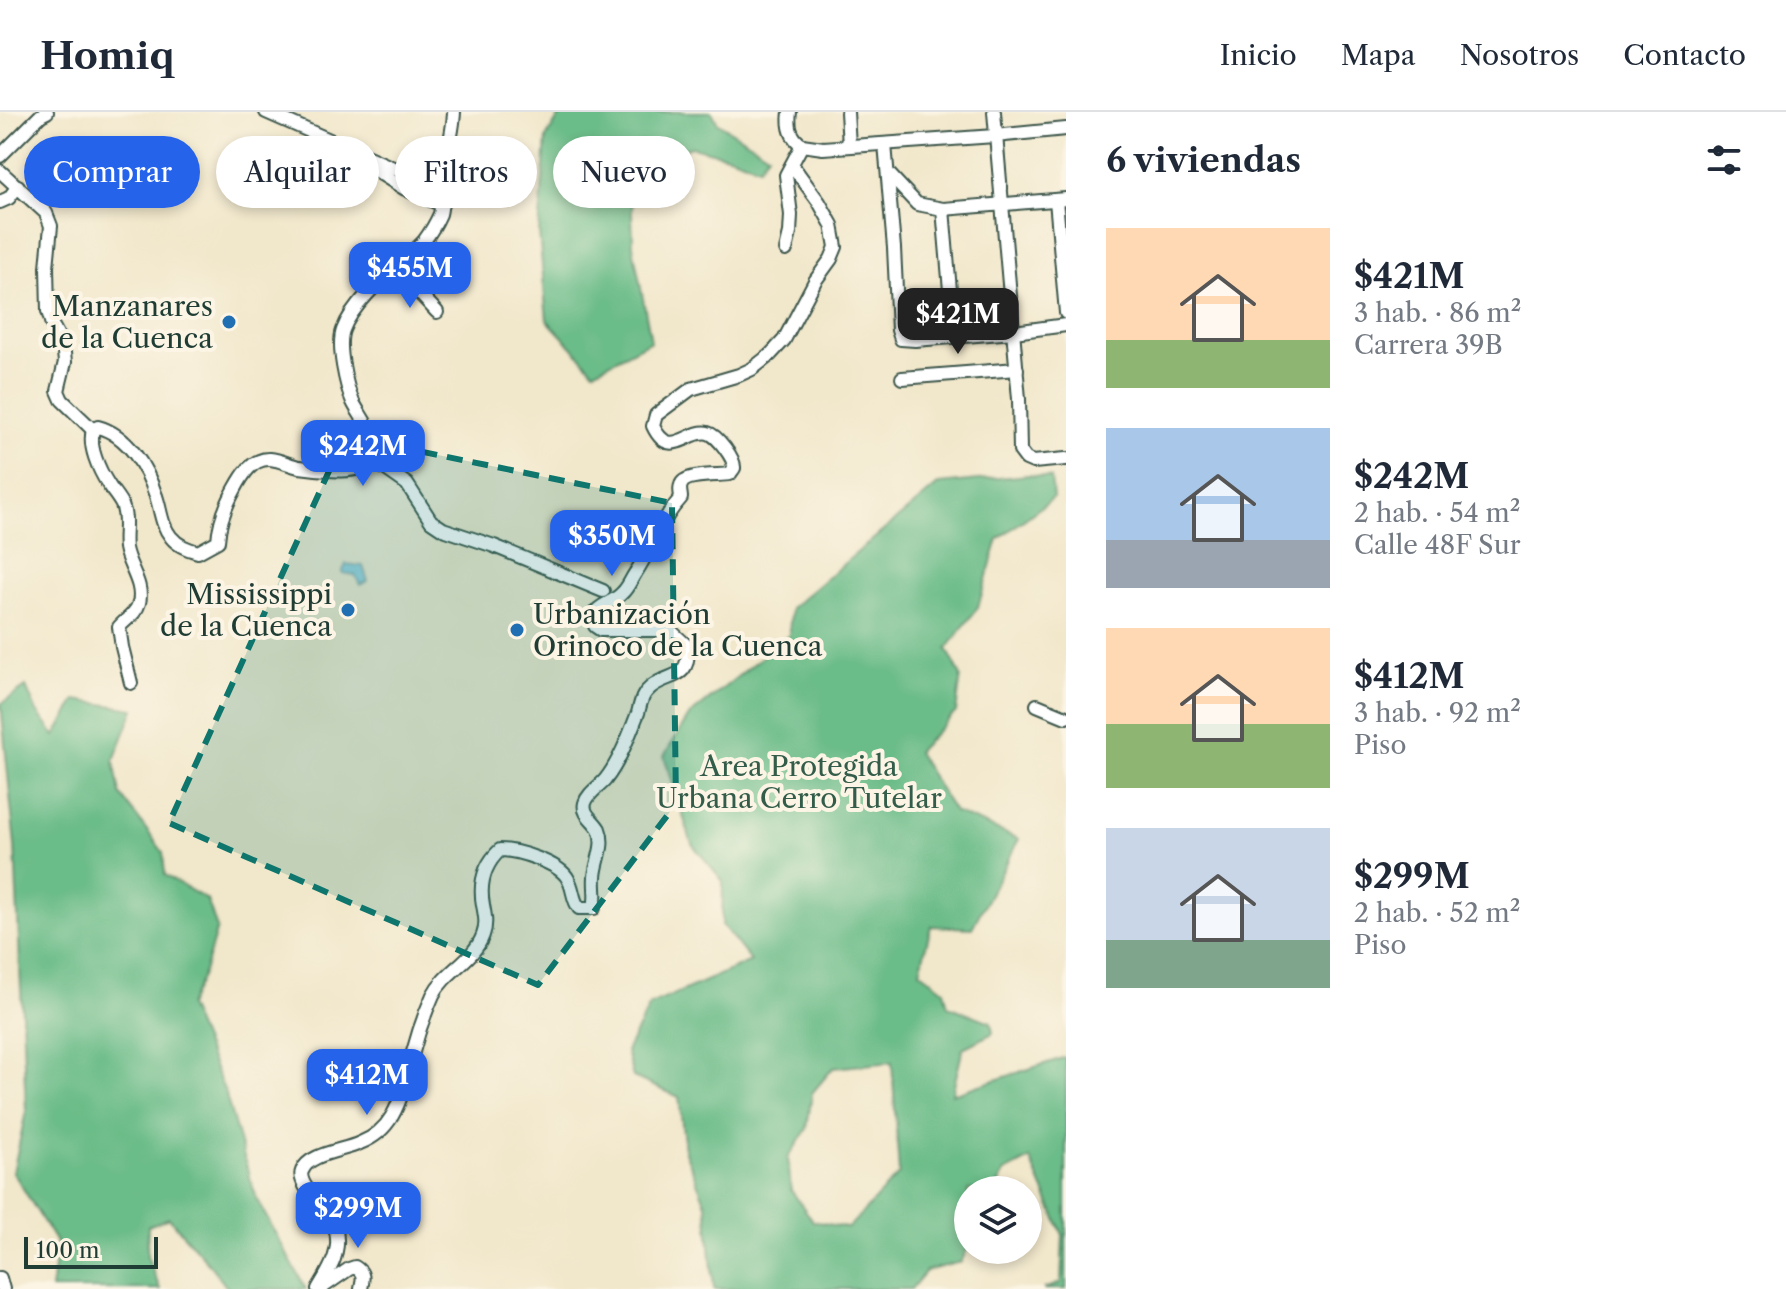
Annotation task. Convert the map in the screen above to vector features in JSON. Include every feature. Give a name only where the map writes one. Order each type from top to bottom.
[{"type":"street","points":[[0,156],[47,112]]},
{"type":"street","points":[[266,112],[320,136]]},
{"type":"street","points":[[451,136],[454,112]]},
{"type":"street","points":[[790,112],[790,130],[795,139],[802,145],[823,148],[1066,129]]},
{"type":"street","points":[[847,112],[849,146]]},
{"type":"street","points":[[994,112],[1017,369],[1020,451],[1033,462],[1066,459]]},
{"type":"street","points":[[885,144],[901,339],[1014,332],[1066,325]]},
{"type":"street","points":[[786,250],[791,215],[786,175],[802,145]]},
{"type":"street","points":[[319,1289],[336,1253],[336,1230],[330,1217],[302,1184],[302,1169],[308,1162],[375,1135],[391,1117],[403,1091],[432,997],[438,986],[474,951],[485,929],[481,894],[482,877],[489,860],[500,850],[513,850],[544,862],[564,872],[579,908],[594,908],[595,875],[602,846],[599,831],[587,814],[585,803],[605,780],[619,756],[645,693],[657,683],[678,675],[688,657],[687,646],[673,633],[661,630],[601,630],[595,626],[593,615],[626,589],[681,498],[682,482],[694,476],[730,474],[733,470],[734,466],[716,437],[702,433],[680,442],[667,441],[658,436],[653,426],[656,415],[691,389],[739,375],[770,355],[784,340],[815,281],[834,254],[836,241],[832,225],[792,165]]},
{"type":"street","points":[[0,171],[46,213],[51,226],[47,267],[48,311],[62,343],[65,362],[58,391],[62,400],[93,430]]},
{"type":"street","points":[[887,173],[917,204],[943,209],[1061,200],[1066,313]]},
{"type":"street","points":[[0,202],[9,198],[18,186]]},
{"type":"street","points":[[441,208],[423,242],[370,291],[343,331],[340,344],[353,400],[372,432],[374,456],[380,465],[407,484],[431,521],[443,529],[494,546],[603,591]]},
{"type":"street","points":[[943,209],[954,337]]},
{"type":"street","points":[[395,267],[437,312]]},
{"type":"street","points":[[902,378],[1017,369]]},
{"type":"street","points":[[131,683],[119,627],[133,615],[139,604],[139,592],[125,550],[124,508],[100,469],[91,437],[93,430],[98,427],[108,430],[133,451],[144,468],[172,539],[184,548],[198,552],[218,541],[219,528],[230,498],[246,470],[262,460],[357,470],[370,463],[374,456]]},
{"type":"street","points":[[1037,705],[1066,717]]},
{"type":"street","points":[[319,1289],[355,1267],[364,1276],[361,1289]]},
{"type":"street","points":[[0,1278],[3,1289]]},
{"type":"highlighted area","points":[[345,436],[672,503],[676,804],[538,985],[169,823]]},
{"type":"green space","points":[[562,112],[712,112],[718,123],[768,154],[759,167],[695,148],[695,136],[553,136],[553,208],[632,208],[633,246],[651,341],[594,371],[547,320],[539,233],[546,138]]},
{"type":"green space","name":"Area Protegida Urbana Cerro Tutelar","points":[[1028,475],[1051,478],[1053,498],[998,539],[978,607],[947,649],[961,676],[956,712],[917,752],[954,812],[1019,839],[972,928],[931,926],[920,971],[944,990],[948,1006],[991,1022],[993,1033],[963,1048],[952,1094],[1066,1057],[1066,1289],[1044,1289],[1061,1283],[1063,1235],[1042,1187],[1042,1176],[1037,1176],[1030,1159],[1003,1176],[954,1176],[954,1264],[926,1271],[911,1289],[714,1289],[706,1204],[685,1152],[679,1097],[633,1077],[626,1051],[650,1005],[751,961],[722,925],[723,881],[692,844],[664,756],[689,716],[789,635],[791,608],[939,484]],"holes":[[[892,1062],[899,1174],[848,1228],[813,1221],[791,1190],[788,1158],[807,1129],[812,1093],[833,1068]]]},
{"type":"green space","points":[[26,687],[36,710],[55,736],[76,700],[134,709],[114,760],[120,794],[163,852],[165,875],[207,900],[217,928],[204,972],[188,1006],[225,1092],[256,1198],[306,1289],[228,1289],[169,1218],[148,1226],[147,1256],[160,1289],[51,1289],[57,1244],[13,1172],[26,1111],[15,846],[1,704]]},
{"type":"water","points":[[346,564],[363,566],[368,581],[360,585],[355,575],[342,573]]},
{"type":"place","name":"Manzanares de la Cuenca","points":[[229,322]]},
{"type":"place","name":"Mississippi de la Cuenca","points":[[348,610]]},
{"type":"place","name":"Urbanización Orinoco de la Cuenca","points":[[517,630]]}]
